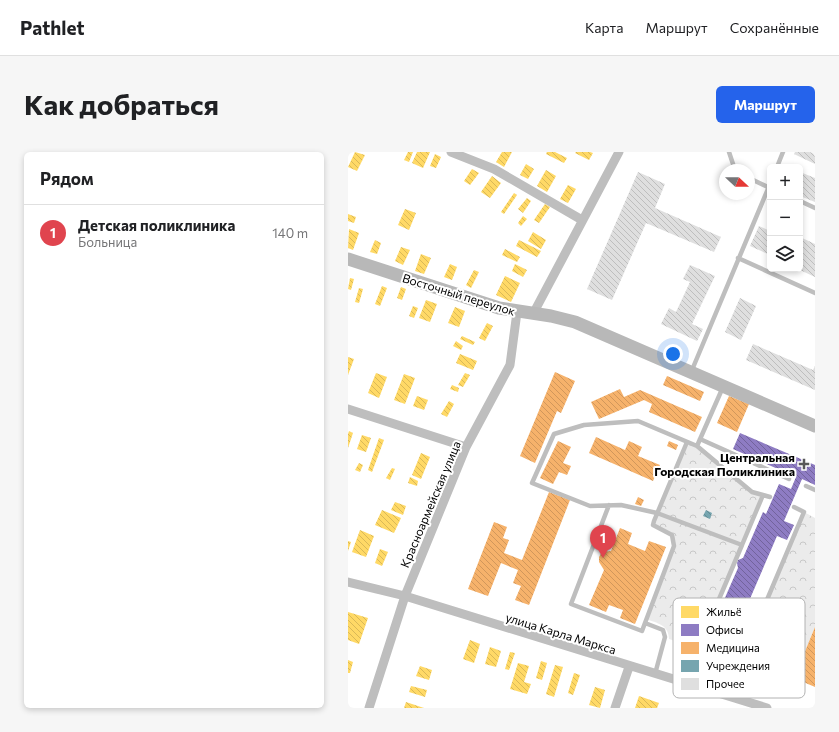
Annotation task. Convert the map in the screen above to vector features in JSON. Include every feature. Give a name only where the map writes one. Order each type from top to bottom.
[{"type":"street","points":[[451,152],[494,169],[582,220]]},
{"type":"street","points":[[533,314],[618,152]]},
{"type":"street","name":"Восточный переулок","points":[[348,259],[499,308],[575,322],[815,426]]},
{"type":"street","name":"Красноармейская улица","points":[[369,708],[405,596],[466,447],[510,365],[517,312]]},
{"type":"street","points":[[348,409],[466,447]]},
{"type":"street","name":"улица Карла Маркса","points":[[348,582],[405,596],[673,679]]},
{"type":"street","points":[[615,708],[629,666]]},
{"type":"street","name":"улица Карла Маркса","points":[[734,698],[767,708]]},
{"type":"lane","points":[[729,152],[732,164]]},
{"type":"lane","points":[[778,164],[783,152]]},
{"type":"lane","points":[[755,181],[767,186]]},
{"type":"lane","points":[[691,372],[767,192]]},
{"type":"lane","points":[[803,202],[815,208]]},
{"type":"lane","points":[[738,258],[815,293]]},
{"type":"lane","points":[[697,446],[724,386]]},
{"type":"lane","points":[[742,545],[656,513],[621,505],[590,506],[532,483],[554,434],[584,425],[638,421],[697,446],[752,492],[770,497]]},
{"type":"lane","points":[[700,439],[789,479]]},
{"type":"lane","points":[[609,505],[571,604],[642,631],[674,546],[672,535],[653,525],[656,513],[687,442]]},
{"type":"lane","points":[[806,486],[815,490]]},
{"type":"lane","points":[[719,598],[762,495]]},
{"type":"lane","points":[[767,598],[804,512],[794,507]]},
{"type":"lane","points":[[645,623],[663,630],[665,637],[655,674]]},
{"type":"green space","points":[[687,442],[697,446],[752,492],[763,495],[719,598],[673,598],[673,640],[669,639],[667,631],[662,625],[646,619],[674,546],[672,535],[653,525]]},
{"type":"green space","points":[[804,512],[815,518],[815,627],[805,651],[805,598],[767,598]]},
{"type":"building: Жильё","points":[[355,152],[365,155],[357,171],[348,167]]},
{"type":"building: Жильё","points":[[408,152],[413,152],[409,162],[404,160]]},
{"type":"building: Жильё","points":[[417,152],[430,152],[423,168],[412,163]]},
{"type":"building: Жильё","points":[[502,152],[512,152],[504,167],[496,162]]},
{"type":"building: Жильё","points":[[547,152],[555,152],[567,158],[564,163],[546,154]]},
{"type":"building: Жильё","points":[[575,153],[593,153],[589,160]]},
{"type":"building: Жильё","points":[[435,154],[441,157],[436,168],[430,166]]},
{"type":"building: Жильё","points":[[526,164],[534,169],[528,179],[520,175]]},
{"type":"building: Жильё","points":[[472,169],[479,173],[470,185],[464,181]]},
{"type":"building: Жильё","points":[[546,170],[556,176],[547,192],[537,186]]},
{"type":"building: Жильё","points":[[492,176],[501,183],[490,198],[481,192]]},
{"type":"building: Жильё","points":[[568,185],[576,189],[568,203],[560,199]]},
{"type":"building: Жильё","points":[[514,193],[517,195],[504,214],[501,212]]},
{"type":"building: Жильё","points":[[527,198],[531,201],[523,213],[518,209]]},
{"type":"building: Жильё","points":[[545,204],[550,207],[539,223],[534,220]]},
{"type":"building: Жильё","points":[[405,209],[416,213],[409,230],[398,225]]},
{"type":"building: Жильё","points":[[348,214],[356,217],[354,223],[348,221]]},
{"type":"building: Жильё","points":[[523,216],[527,219],[521,226],[518,223]]},
{"type":"building: Жильё","points":[[349,229],[359,233],[353,250],[348,248]]},
{"type":"building: Жильё","points":[[533,232],[546,240],[541,249],[528,241]]},
{"type":"building: Жильё","points":[[375,240],[381,243],[377,254],[370,252]]},
{"type":"building: Жильё","points":[[519,240],[541,251],[537,257],[516,246]]},
{"type":"building: Жильё","points":[[401,247],[410,250],[403,265],[395,261]]},
{"type":"building: Жильё","points":[[505,249],[520,257],[517,262],[502,255]]},
{"type":"building: Жильё","points":[[421,254],[431,258],[424,274],[415,271]]},
{"type":"building: Жильё","points":[[450,264],[457,267],[452,280],[444,277]]},
{"type":"building: Жильё","points":[[515,264],[527,270],[523,277],[512,271]]},
{"type":"building: Жильё","points":[[474,270],[479,272],[471,288],[466,285]]},
{"type":"building: Жильё","points":[[505,276],[520,283],[511,302],[496,295]]},
{"type":"building: Жильё","points":[[350,278],[354,279],[351,290],[348,289]]},
{"type":"building: Жильё","points":[[382,286],[387,288],[380,306],[375,304]]},
{"type":"building: Жильё","points":[[401,287],[406,289],[402,300],[397,298]]},
{"type":"building: Жильё","points":[[359,288],[363,289],[359,303],[355,302]]},
{"type":"building: Жильё","points":[[426,300],[437,304],[430,322],[419,318]]},
{"type":"building: Жильё","points":[[413,306],[418,308],[414,318],[409,316]]},
{"type":"building: Жильё","points":[[455,307],[465,311],[459,327],[448,323]]},
{"type":"building: Жильё","points":[[487,323],[493,326],[485,341],[479,338]]},
{"type":"building: Жильё","points":[[462,336],[475,342],[473,345],[460,339]]},
{"type":"building: Жильё","points":[[456,341],[463,346],[461,350],[453,346]]},
{"type":"building: Жильё","points":[[460,354],[477,361],[473,370],[456,363]]},
{"type":"building: Жильё","points":[[348,357],[354,359],[348,375]]},
{"type":"building: Жильё","points":[[376,373],[387,377],[379,398],[368,393]]},
{"type":"building: Жильё","points":[[465,373],[470,375],[463,387],[458,385]]},
{"type":"building: Жильё","points":[[404,374],[415,378],[405,404],[394,400]]},
{"type":"building: Жильё","points":[[452,385],[459,388],[458,392],[450,389]]},
{"type":"building: Жильё","points":[[417,396],[428,400],[424,410],[413,406]]},
{"type":"building: Жильё","points":[[449,401],[454,404],[447,417],[441,414]]},
{"type":"building: Жильё","points":[[349,431],[353,433],[348,448],[348,434]]},
{"type":"building: Жильё","points":[[362,435],[371,438],[366,452],[357,449]]},
{"type":"building: Жильё","points":[[379,438],[384,440],[372,472],[368,470]]},
{"type":"building: Жильё","points":[[421,453],[430,457],[421,479],[412,475]]},
{"type":"building: Жильё","points":[[359,463],[363,465],[360,472],[355,470]]},
{"type":"building: Жильё","points":[[392,468],[395,469],[390,480],[386,478]]},
{"type":"building: Жильё","points":[[410,477],[418,481],[417,486],[408,483]]},
{"type":"building: Жильё","points":[[395,502],[406,506],[403,515],[391,510]]},
{"type":"building: Жильё","points":[[382,510],[401,518],[394,533],[375,525]]},
{"type":"building: Жильё","points":[[360,530],[374,536],[366,557],[352,552]]},
{"type":"building: Жильё","points":[[348,541],[351,542],[348,551]]},
{"type":"building: Жильё","points":[[380,549],[388,552],[382,566],[375,563]]},
{"type":"building: Жильё","points":[[348,612],[368,618],[359,644],[348,640]]},
{"type":"building: Жильё","points":[[470,640],[480,644],[474,663],[463,659]]},
{"type":"building: Жильё","points":[[490,647],[501,651],[496,667],[485,664]]},
{"type":"building: Жильё","points":[[510,652],[515,653],[509,670],[505,669]]},
{"type":"building: Жильё","points":[[348,660],[353,662],[350,673],[348,673]]},
{"type":"building: Жильё","points":[[541,661],[547,663],[542,680],[536,678]]},
{"type":"building: Жильё","points":[[518,663],[529,666],[524,682],[531,684],[527,694],[510,689]]},
{"type":"building: Жильё","points":[[555,665],[563,667],[554,697],[546,694]]},
{"type":"building: Жильё","points":[[420,666],[432,670],[429,680],[416,676]]},
{"type":"building: Жильё","points":[[574,673],[580,675],[573,695],[568,693]]},
{"type":"building: Жильё","points":[[411,686],[427,690],[425,697],[409,692]]},
{"type":"building: Жильё","points":[[595,687],[605,690],[600,708],[589,705]]},
{"type":"building: Жильё","points":[[639,696],[659,703],[657,708],[635,708]]},
{"type":"building: Жильё","points":[[406,702],[424,708],[404,708]]},
{"type":"building: Офисы","points":[[740,433],[815,465],[815,485],[802,479],[784,521],[794,525],[787,540],[777,536],[750,598],[725,598],[738,568],[738,560],[743,558],[763,512],[766,514],[779,484],[791,489],[796,477],[733,449]]},
{"type":"building: Медицина","points":[[555,372],[575,381],[561,413],[557,411],[535,463],[520,456]]},
{"type":"building: Медицина","points":[[667,376],[704,392],[700,401],[663,385]]},
{"type":"building: Медицина","points":[[620,389],[624,397],[640,390],[702,417],[695,432],[649,412],[652,404],[644,400],[599,419],[591,402]]},
{"type":"building: Медицина","points":[[729,396],[749,404],[737,432],[717,423]]},
{"type":"building: Медицина","points":[[596,437],[625,450],[629,441],[642,447],[638,456],[660,465],[653,481],[589,453]]},
{"type":"building: Медицина","points":[[558,441],[571,447],[563,463],[571,466],[567,475],[559,472],[553,484],[540,478]]},
{"type":"building: Медицина","points":[[669,441],[678,445],[676,450],[667,446]]},
{"type":"building: Медицина","points":[[549,492],[570,500],[529,605],[515,600],[521,586],[513,583],[518,570],[501,563],[488,596],[468,589],[494,522],[507,527],[503,538],[509,540],[504,553],[522,560]]},
{"type":"building: Медицина","points":[[638,497],[644,500],[641,506],[635,504]]},
{"type":"building: Медицина","points":[[620,528],[632,533],[628,544],[645,551],[649,541],[666,547],[635,624],[620,618],[623,610],[609,605],[606,612],[589,605],[604,570],[599,562],[599,557],[602,552],[611,551]]},
{"type":"building: Медицина","points":[[815,627],[815,687],[805,683],[805,651]]},
{"type":"building: Учреждения","points":[[706,510],[712,513],[710,519],[703,516]]},
{"type":"building: Прочее","points":[[795,152],[815,152],[815,164],[794,154]]},
{"type":"building: Прочее","points":[[638,172],[665,184],[655,208],[721,237],[714,252],[646,223],[612,300],[587,289]]},
{"type":"building: Прочее","points":[[803,173],[815,178],[815,202],[803,197]]},
{"type":"building: Прочее","points":[[759,226],[767,230],[767,254],[750,246]]},
{"type":"building: Прочее","points":[[803,238],[815,244],[815,277],[803,271]]},
{"type":"building: Прочее","points":[[690,265],[715,276],[692,324],[703,329],[697,341],[661,324],[669,308],[676,312],[690,282],[683,279]]},
{"type":"building: Прочее","points":[[740,298],[756,306],[741,340],[725,332]]},
{"type":"building: Прочее","points":[[753,344],[813,370],[815,366],[815,390],[746,360]]},
{"type":"place","name":"Центральная Городская Поликлиника","points":[[804,464]]},
{"type":"place","name":"Детская поликлиника","points":[[603,558]]}]
